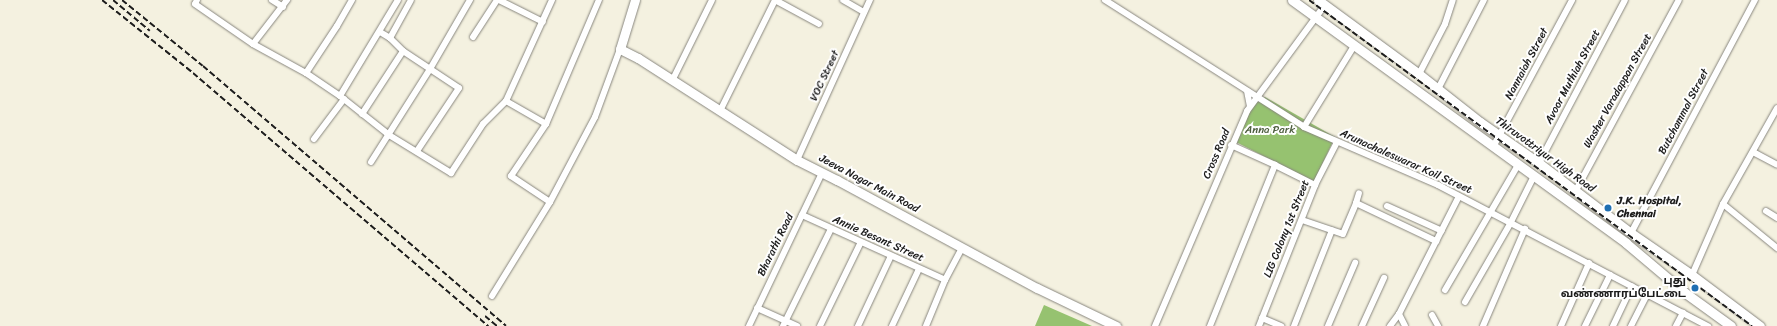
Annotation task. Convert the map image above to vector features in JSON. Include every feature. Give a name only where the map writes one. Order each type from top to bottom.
[{"type":"main road","points":[[620,49],[635,0]]},
{"type":"main road","points":[[1292,0],[1626,243],[1684,292],[1731,326]]},
{"type":"main road","name":"Thiruvottriyur High Road","points":[[1322,3],[1419,74],[1500,137],[1538,163],[1575,192],[1692,275],[1760,326]]},
{"type":"main road","name":"Jeeva Nagar Main Road","points":[[620,49],[638,58],[672,82],[797,160],[1036,288],[1116,326]]},
{"type":"street","points":[[197,0],[195,4],[253,44],[306,73],[342,98],[389,135],[451,173],[482,124],[506,101],[552,0]]},
{"type":"street","points":[[272,0],[283,6]]},
{"type":"street","points":[[253,44],[287,0]]},
{"type":"street","points":[[306,73],[352,0]]},
{"type":"street","points":[[314,139],[342,98],[398,0]]},
{"type":"street","points":[[390,38],[410,0]]},
{"type":"street","points":[[371,162],[430,69],[470,0]]},
{"type":"street","points":[[473,37],[498,0],[543,22]]},
{"type":"street","points":[[550,202],[511,176],[546,124],[599,0]]},
{"type":"street","points":[[672,82],[712,0]]},
{"type":"street","points":[[720,111],[775,0],[819,24]]},
{"type":"street","points":[[843,0],[864,12]]},
{"type":"street","name":"VOC Street","points":[[797,160],[870,0]]},
{"type":"street","name":"Arunachaleswarar Koil Street","points":[[1106,0],[1304,127],[1438,185],[1510,224],[1525,230],[1708,326]]},
{"type":"street","points":[[1419,74],[1445,24],[1453,0]]},
{"type":"street","points":[[1438,89],[1484,0]]},
{"type":"street","name":"Nannaiah Street","points":[[1493,147],[1500,137],[1572,0]]},
{"type":"street","name":"Avoor Muthiah Street","points":[[1538,163],[1625,0]]},
{"type":"street","name":"Washer Varadappan Street","points":[[1575,192],[1679,0]]},
{"type":"street","name":"Butchammal Street","points":[[1631,233],[1755,0]]},
{"type":"street","name":"Cross Road","points":[[1155,326],[1231,145],[1250,106],[1316,18],[1322,3]]},
{"type":"street","points":[[380,32],[390,38],[403,51],[459,88],[417,151]]},
{"type":"street","points":[[1304,127],[1354,46]]},
{"type":"street","points":[[492,296],[550,202],[595,117],[620,49]]},
{"type":"street","points":[[362,114],[403,51]]},
{"type":"street","points":[[1247,91],[1250,106]]},
{"type":"street","points":[[506,101],[546,124]]},
{"type":"street","points":[[1692,275],[1723,204],[1776,111]]},
{"type":"street","name":"LIG Colony 1st Street","points":[[1259,326],[1316,185],[1337,142]]},
{"type":"street","points":[[1231,145],[1316,185]]},
{"type":"street","points":[[1753,152],[1777,165]]},
{"type":"street","points":[[1210,326],[1275,165]]},
{"type":"street","points":[[1445,290],[1518,165]]},
{"type":"street","name":"Bharathi Road","points":[[749,326],[822,173]]},
{"type":"street","points":[[1465,302],[1510,224],[1534,176]]},
{"type":"street","points":[[1302,220],[1343,234],[1359,193]]},
{"type":"street","points":[[1390,326],[1399,314],[1459,196]]},
{"type":"street","points":[[1356,203],[1436,241]]},
{"type":"street","points":[[1723,204],[1777,248]]},
{"type":"street","points":[[1387,206],[1442,231]]},
{"type":"street","points":[[1766,210],[1777,218]]},
{"type":"street","name":"Annie Besant Street","points":[[802,215],[945,280]]},
{"type":"street","points":[[784,323],[831,229]]},
{"type":"street","points":[[1294,326],[1332,230]]},
{"type":"street","points":[[1483,326],[1525,230]]},
{"type":"street","points":[[820,326],[861,242]]},
{"type":"street","points":[[926,326],[945,280],[962,248]]},
{"type":"street","points":[[858,326],[890,256]]},
{"type":"street","points":[[1328,326],[1355,263]]},
{"type":"street","points":[[1561,326],[1589,264]]},
{"type":"street","points":[[892,326],[919,269]]},
{"type":"street","points":[[1585,326],[1610,275]]},
{"type":"street","points":[[1362,326],[1384,278]]},
{"type":"street","points":[[1613,326],[1632,286]]},
{"type":"street","points":[[1631,326],[1647,294]]},
{"type":"street","points":[[757,308],[784,323],[797,326]]},
{"type":"street","points":[[1676,326],[1683,313]]},
{"type":"street","points":[[1399,314],[1405,326]]},
{"type":"street","points":[[1432,315],[1438,326]]},
{"type":"street","points":[[1262,318],[1281,326]]},
{"type":"green space","name":"Anna Park","points":[[1265,97],[1335,137],[1314,182],[1236,142],[1252,104]]},
{"type":"green space","points":[[1044,305],[1092,326],[1035,326]]},
{"type":"railway","points":[[102,0],[193,73],[488,326]]},
{"type":"railway","points":[[113,0],[150,31]]},
{"type":"railway","points":[[122,0],[203,66],[506,326]]},
{"type":"railway","points":[[1309,0],[1752,326]]},
{"type":"railway","points":[[485,316],[497,326]]},
{"type":"place","name":"J.K. Hospital, Chennai","points":[[1608,208]]},
{"type":"place","name":"புது வண்ணாரப்பேட்டை","points":[[1695,288]]}]
